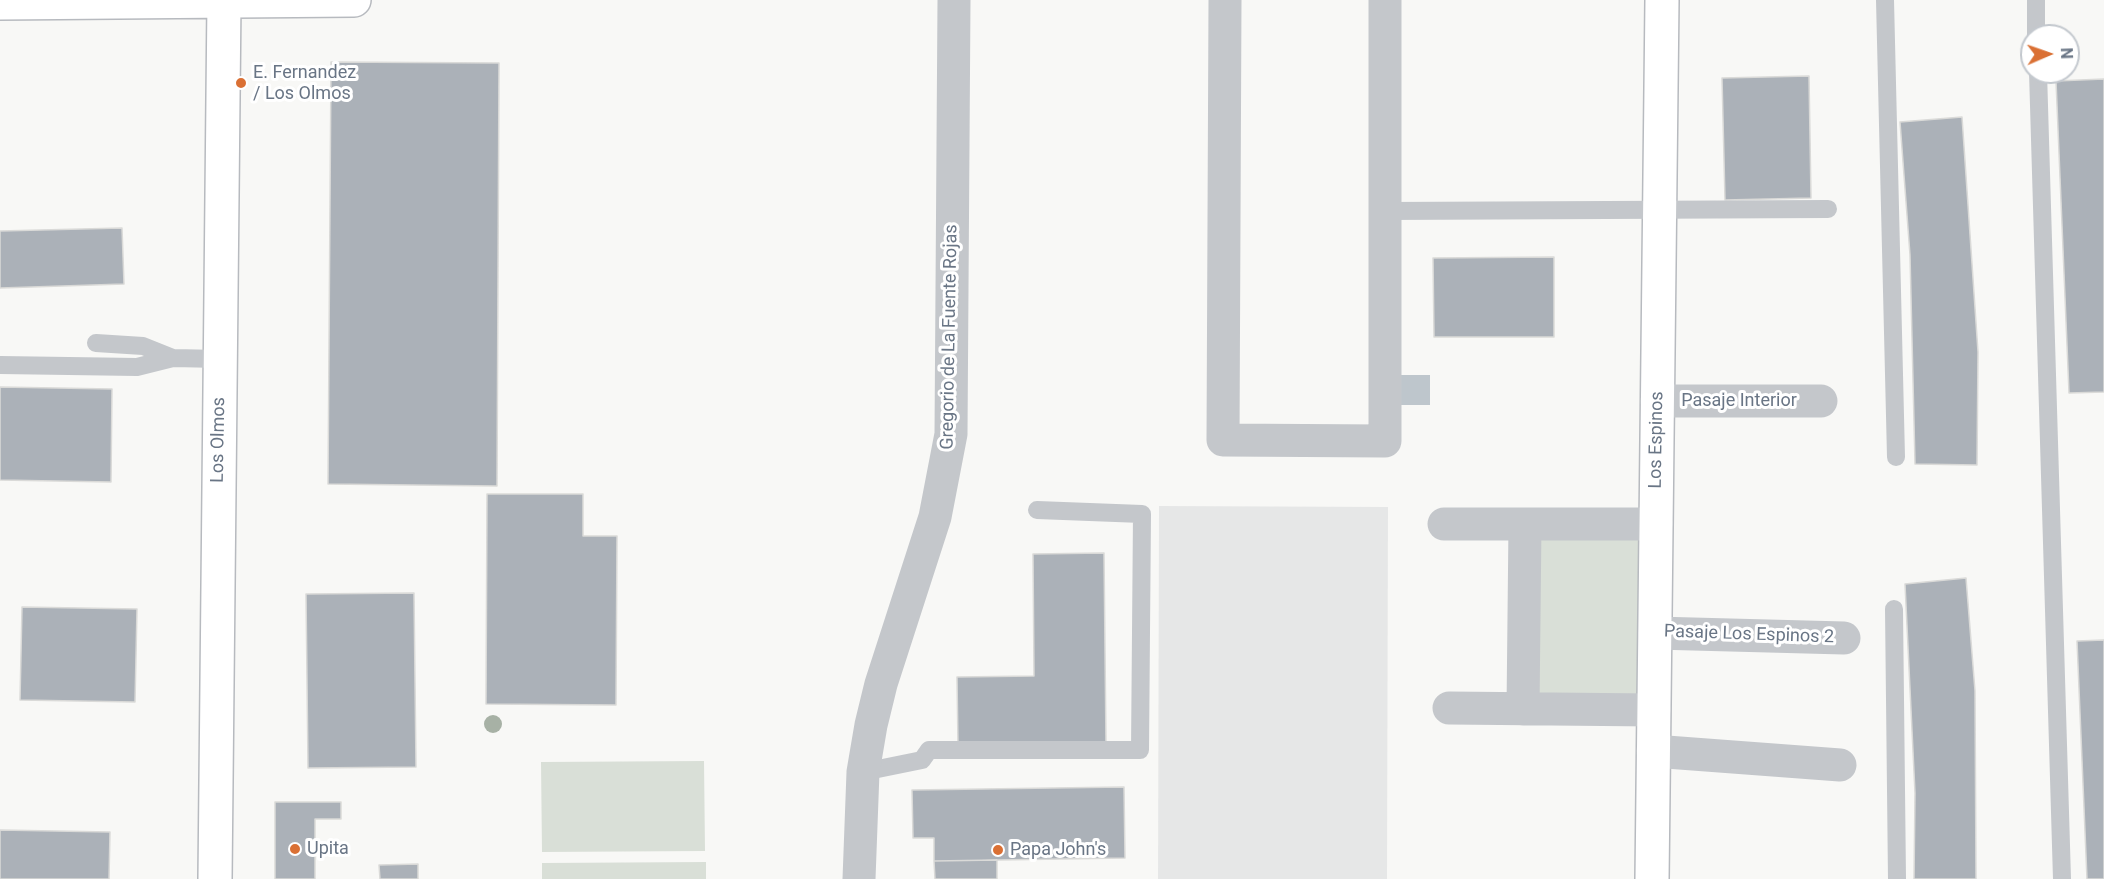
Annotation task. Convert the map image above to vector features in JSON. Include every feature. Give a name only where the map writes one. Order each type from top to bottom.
[{"type":"street","name":"Los Olmos","points":[[215,879],[224,0]]},
{"type":"street","points":[[0,3],[354,0]]},
{"type":"street","name":"Gregorio de La Fuente Rojas","points":[[859,879],[863,772],[881,684],[942,490],[951,434],[954,0]]},
{"type":"street","points":[[1225,0],[1223,440],[1385,441],[1385,0]]},
{"type":"street","name":"Los Espinos","points":[[1652,879],[1662,0]]},
{"type":"street","name":"Pasaje Interior","points":[[1657,401],[1821,401]]},
{"type":"street","points":[[1444,524],[1656,524]]},
{"type":"street","points":[[1523,709],[1525,524]]},
{"type":"street","name":"Pasaje Los Espinos 2","points":[[1655,633],[1844,638]]},
{"type":"street","points":[[1449,708],[1654,710]]},
{"type":"street","points":[[1653,751],[1840,765]]},
{"type":"lane","points":[[1885,0],[1896,457]]},
{"type":"lane","points":[[2036,0],[2037,24]]},
{"type":"lane","points":[[2038,84],[2062,879]]},
{"type":"lane","points":[[1385,211],[1828,209]]},
{"type":"lane","points":[[96,343],[143,346],[173,358]]},
{"type":"lane","points":[[0,365],[137,367],[173,358],[220,359]]},
{"type":"lane","points":[[863,772],[922,760],[929,750],[1140,750],[1142,514],[1037,510]]},
{"type":"lane","points":[[1894,609],[1897,879]]},
{"type":"shaded area","points":[[1394,375],[1430,375],[1430,405],[1394,405]]},
{"type":"shaded area","points":[[1159,506],[1388,507],[1387,879],[1158,879]]},
{"type":"shaded area","points":[[1525,524],[1656,524],[1654,710],[1523,709]]},
{"type":"shaded area","points":[[704,761],[705,851],[542,852],[541,762]]},
{"type":"shaded area","points":[[706,862],[706,879],[542,879],[542,863]]},
{"type":"building","points":[[331,62],[499,63],[497,486],[328,484]]},
{"type":"building","points":[[1809,76],[1811,198],[1725,200],[1722,78]]},
{"type":"building","points":[[2104,79],[2104,392],[2069,393],[2056,84],[2080,84],[2080,80]]},
{"type":"building","points":[[1962,117],[1978,352],[1977,465],[1915,464],[1910,255],[1900,122]]},
{"type":"building","points":[[122,228],[124,284],[0,288],[0,231]]},
{"type":"building","points":[[1554,257],[1554,337],[1434,337],[1433,258]]},
{"type":"building","points":[[0,387],[112,389],[111,482],[0,480]]},
{"type":"building","points":[[487,494],[583,494],[583,536],[617,536],[616,705],[486,704]]},
{"type":"building","points":[[1104,553],[1106,745],[958,747],[957,677],[1034,676],[1033,554]]},
{"type":"building","points":[[1966,578],[1975,691],[1976,879],[1914,879],[1915,793],[1905,584]]},
{"type":"building","points":[[414,593],[416,767],[308,768],[306,594]]},
{"type":"building","points":[[22,607],[137,609],[135,702],[20,700]]},
{"type":"building","points":[[2104,640],[2104,879],[2087,879],[2077,641]]},
{"type":"building","points":[[1124,787],[1125,858],[934,861],[934,838],[913,838],[912,790]]},
{"type":"building","name":"Upita","points":[[275,802],[341,802],[341,819],[315,819],[315,879],[275,879]]},
{"type":"building","points":[[0,830],[110,832],[109,879],[0,879]]},
{"type":"building","points":[[997,860],[997,879],[935,879],[934,861]]},
{"type":"building","points":[[418,864],[418,879],[380,879],[379,865]]},
{"type":"place","name":"E. Fernandez / Los Olmos","points":[[241,83]]},
{"type":"place","name":"Upita","points":[[295,849]]},
{"type":"place","name":"Papa John's","points":[[998,850]]}]
